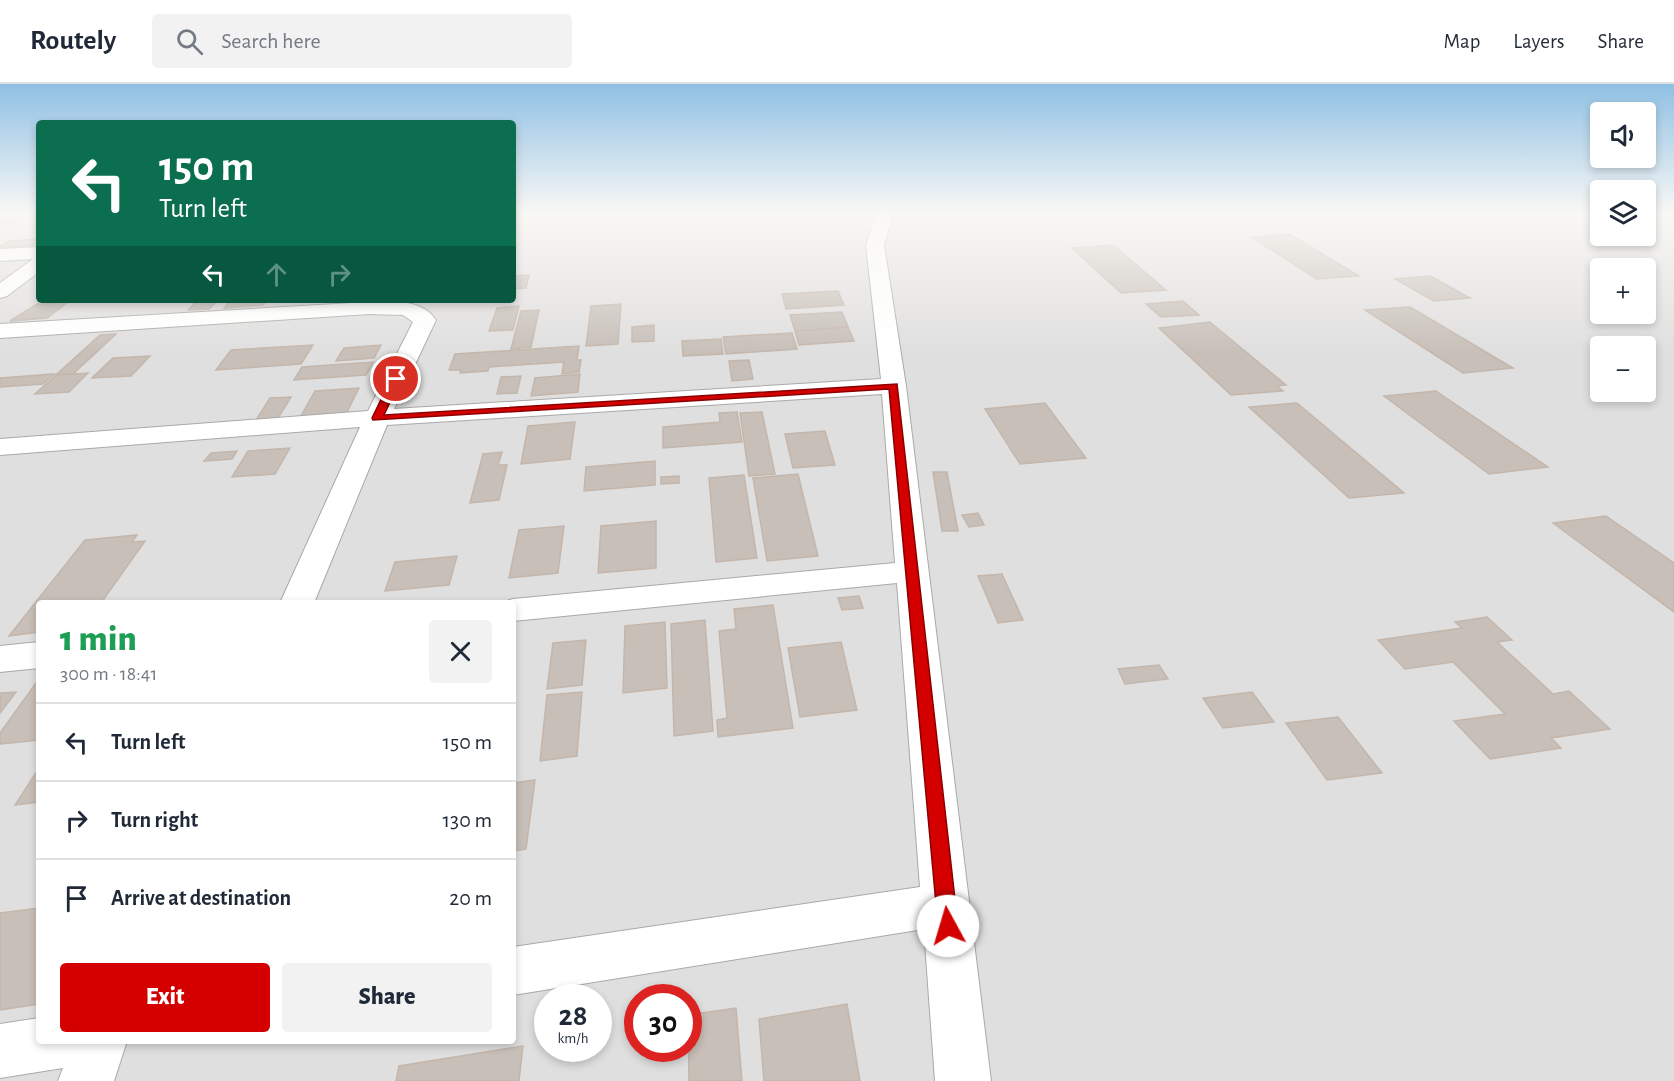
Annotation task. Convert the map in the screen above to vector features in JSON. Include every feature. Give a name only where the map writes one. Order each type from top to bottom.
[{"type":"street","points":[[877,261],[894,386],[963,1081]]},
{"type":"street","points":[[0,292],[36,266]]},
{"type":"street","points":[[0,331],[369,308],[408,309],[425,320],[377,418],[298,600]]},
{"type":"street","points":[[0,447],[377,418],[894,386]]},
{"type":"street","points":[[516,610],[912,571]]},
{"type":"street","points":[[0,659],[36,655]]},
{"type":"street","points":[[516,971],[946,904]]},
{"type":"street","points":[[0,1051],[46,1044]]},
{"type":"street","points":[[86,1081],[99,1044]]},
{"type":"shaded area","points":[[0,261],[36,261],[36,303],[516,303],[516,261],[1590,261],[1590,324],[1656,324],[1656,261],[1674,261],[1674,1081],[0,1081]]},
{"type":"building","points":[[1086,261],[1131,261],[1166,290],[1121,293]]},
{"type":"building","points":[[1288,261],[1333,261],[1359,276],[1317,279]]},
{"type":"building","points":[[529,275],[526,288],[516,289],[516,276]]},
{"type":"building","points":[[1430,276],[1470,298],[1434,301],[1395,279]]},
{"type":"building","points":[[838,291],[844,305],[786,309],[782,294]]},
{"type":"building","points":[[1183,301],[1199,315],[1161,317],[1146,304]]},
{"type":"building","points":[[67,303],[47,318],[10,321],[37,304]]},
{"type":"building","points":[[195,303],[215,303],[209,309],[188,310]]},
{"type":"building","points":[[228,303],[265,303],[263,305],[224,308]]},
{"type":"building","points":[[621,304],[618,344],[586,346],[591,306]]},
{"type":"building","points":[[519,306],[513,330],[489,331],[497,308]]},
{"type":"building","points":[[1410,307],[1513,368],[1463,373],[1365,310]]},
{"type":"building","points":[[539,310],[531,347],[511,349],[521,311]]},
{"type":"building","points":[[842,312],[848,327],[795,331],[790,315]]},
{"type":"building","points":[[1210,322],[1286,385],[1277,386],[1283,391],[1231,395],[1159,328]]},
{"type":"building","points":[[654,325],[654,341],[632,342],[632,327]]},
{"type":"building","points":[[848,327],[854,341],[799,345],[795,331]]},
{"type":"building","points":[[792,333],[797,349],[726,354],[723,337]]},
{"type":"building","points":[[116,334],[73,374],[56,375],[100,335]]},
{"type":"building","points":[[721,339],[723,354],[683,356],[682,341]]},
{"type":"building","points":[[313,345],[301,364],[216,370],[231,350]]},
{"type":"building","points":[[381,345],[374,358],[336,361],[344,348]]},
{"type":"building","points":[[579,346],[577,360],[581,360],[579,372],[562,374],[564,362],[489,367],[488,371],[460,373],[461,370],[449,370],[455,354]]},
{"type":"building","points":[[150,356],[131,376],[92,378],[113,358]]},
{"type":"building","points":[[749,360],[753,379],[732,381],[729,361]]},
{"type":"building","points":[[373,362],[366,375],[294,380],[302,367]]},
{"type":"building","points":[[88,373],[69,392],[35,394],[56,375]]},
{"type":"building","points":[[54,374],[43,384],[0,387],[0,378]]},
{"type":"building","points":[[580,374],[578,392],[531,396],[535,378]]},
{"type":"building","points":[[521,376],[517,393],[497,394],[501,377]]},
{"type":"building","points":[[359,388],[346,414],[300,418],[315,391]]},
{"type":"building","points":[[1436,391],[1548,467],[1489,474],[1384,396]]},
{"type":"building","points":[[291,397],[278,418],[256,420],[270,398]]},
{"type":"building","points":[[1045,403],[1086,458],[1020,464],[985,409]]},
{"type":"building","points":[[1297,403],[1404,493],[1349,498],[1249,407]]},
{"type":"building","points":[[737,412],[742,442],[663,448],[663,427],[720,422],[719,413]]},
{"type":"building","points":[[762,412],[775,474],[749,476],[740,413]]},
{"type":"building","points":[[575,422],[570,459],[521,464],[528,426]]},
{"type":"building","points":[[825,431],[835,465],[793,468],[785,434]]},
{"type":"building","points":[[290,448],[275,474],[232,477],[248,451]]},
{"type":"building","points":[[237,451],[232,459],[204,461],[211,453]]},
{"type":"building","points":[[502,452],[498,465],[507,465],[499,500],[470,503],[483,454]]},
{"type":"building","points":[[655,461],[655,485],[584,491],[586,467]]},
{"type":"building","points":[[933,472],[947,472],[958,531],[942,531]]},
{"type":"building","points":[[798,474],[818,556],[767,561],[753,478]]},
{"type":"building","points":[[744,475],[757,558],[716,562],[709,478]]},
{"type":"building","points":[[679,476],[679,483],[661,484],[661,477]]},
{"type":"building","points":[[978,513],[984,525],[969,527],[962,515]]},
{"type":"building","points":[[1606,516],[1674,563],[1674,612],[1553,523]]},
{"type":"building","points":[[656,521],[656,568],[598,573],[601,526]]},
{"type":"building","points":[[564,526],[558,573],[509,578],[519,530]]},
{"type":"building","points":[[137,535],[132,542],[145,541],[103,600],[38,600],[85,540]]},
{"type":"building","points":[[457,556],[449,585],[385,591],[395,562]]},
{"type":"building","points":[[1002,574],[1023,620],[998,623],[978,576]]},
{"type":"building","points":[[859,596],[863,608],[842,610],[838,598]]},
{"type":"building","points":[[36,602],[36,632],[9,636]]},
{"type":"building","points":[[773,605],[793,728],[718,737],[717,720],[727,718],[719,631],[736,629],[734,609]]},
{"type":"building","points":[[1487,617],[1512,640],[1497,642],[1553,694],[1569,691],[1610,729],[1551,738],[1561,748],[1490,759],[1454,721],[1505,714],[1453,662],[1405,669],[1378,640],[1462,628],[1455,622]]},
{"type":"building","points":[[705,620],[713,731],[674,736],[671,624]]},
{"type":"building","points":[[665,622],[667,688],[623,693],[625,626]]},
{"type":"building","points":[[586,640],[582,685],[547,689],[553,643]]},
{"type":"building","points":[[841,642],[857,710],[800,717],[788,648]]},
{"type":"building","points":[[1159,665],[1168,679],[1125,684],[1118,669]]},
{"type":"building","points":[[36,683],[36,740],[0,744],[0,733]]},
{"type":"building","points":[[16,692],[0,713],[0,693]]},
{"type":"building","points":[[582,692],[577,756],[540,761],[547,695]]},
{"type":"building","points":[[1252,692],[1274,722],[1223,728],[1203,698]]},
{"type":"building","points":[[1338,717],[1382,773],[1327,780],[1286,723]]},
{"type":"building","points":[[36,773],[36,802],[15,805]]},
{"type":"building","points":[[535,780],[526,849],[516,851],[516,783]]},
{"type":"building","points":[[36,908],[36,1004],[0,1010],[0,913]]},
{"type":"building","points":[[847,1004],[860,1081],[764,1081],[759,1019]]},
{"type":"building","points":[[736,1008],[742,1081],[689,1081],[689,1062],[702,1062],[702,1013]]},
{"type":"building","points":[[523,1046],[519,1081],[396,1081],[399,1066]]},
{"type":"route","points":[[396,379],[377,418],[894,386],[948,926]]}]
